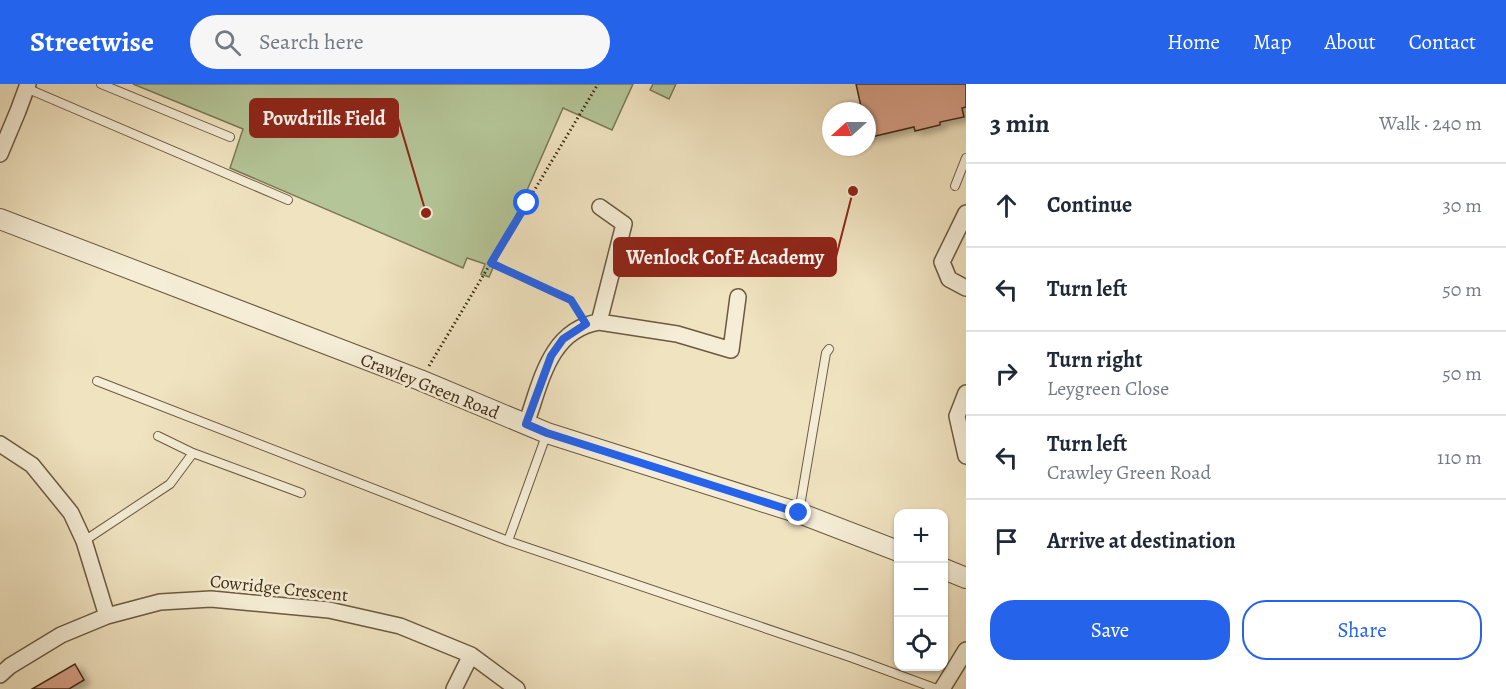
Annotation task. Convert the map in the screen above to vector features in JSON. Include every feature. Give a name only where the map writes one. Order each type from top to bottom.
[{"type":"street","points":[[0,154],[27,86]]},
{"type":"street","points":[[593,323],[624,224],[600,207]]},
{"type":"street","points":[[966,213],[942,262],[949,279],[966,288]]},
{"type":"street","name":"Crawley Green Road","points":[[0,219],[420,380],[547,433],[799,513],[894,549]]},
{"type":"street","points":[[526,424],[551,356],[563,339],[593,323],[677,334],[731,350],[738,297]]},
{"type":"street","points":[[966,393],[957,416],[966,456]]},
{"type":"street","points":[[0,444],[32,465],[71,513],[84,541],[107,616]]},
{"type":"street","points":[[948,571],[966,578]]},
{"type":"street","name":"Cowridge Crescent","points":[[0,675],[10,666],[61,635],[107,616],[160,602],[211,599],[329,610],[400,626],[471,654],[517,689]]},
{"type":"street","points":[[942,689],[966,650]]},
{"type":"street","points":[[454,689],[471,654]]},
{"type":"lane","points":[[101,84],[230,137]]},
{"type":"lane","points":[[27,86],[288,200]]},
{"type":"lane","points":[[955,186],[966,158]]},
{"type":"lane","points":[[799,513],[826,353],[829,349]]},
{"type":"lane","points":[[97,381],[508,541],[942,689]]},
{"type":"lane","points":[[508,541],[547,433]]},
{"type":"lane","points":[[158,436],[193,453],[301,493]]},
{"type":"lane","points":[[84,541],[170,484],[193,453]]},
{"type":"path","points":[[420,380],[598,84]]},
{"type":"path","points":[[491,263],[571,300],[593,323]]},
{"type":"green space","points":[[133,84],[633,84],[612,130],[563,108],[489,277],[481,274],[485,264],[467,258],[463,268],[230,168],[243,129]]},
{"type":"green space","points":[[653,84],[676,84],[669,99],[650,90]]},
{"type":"building","points":[[856,84],[966,84],[966,107],[962,108],[964,117],[915,131],[914,127],[876,136],[876,102],[860,102]]},
{"type":"building","points":[[75,664],[84,680],[69,689],[32,689]]},
{"type":"place","name":"Wenlock CofE Academy","points":[[853,191]]},
{"type":"place","name":"Powdrills Field","points":[[426,213]]},
{"type":"route","points":[[527,203],[491,263],[571,300],[586,324],[563,339],[551,356],[526,424],[547,433],[799,513]]}]
